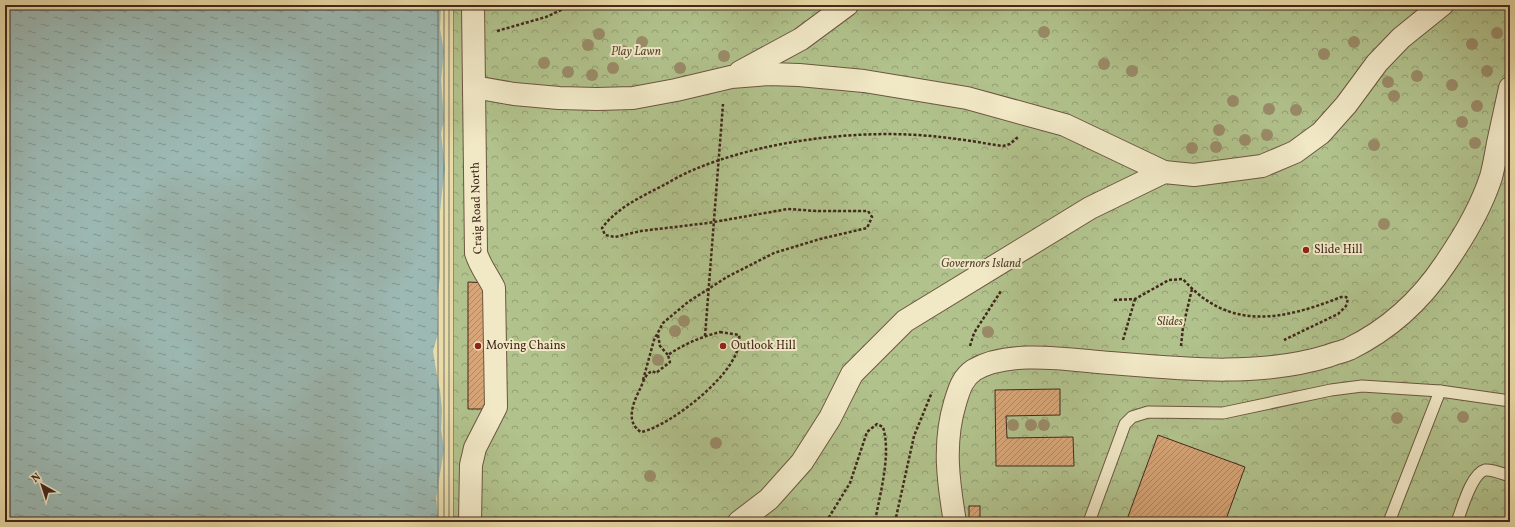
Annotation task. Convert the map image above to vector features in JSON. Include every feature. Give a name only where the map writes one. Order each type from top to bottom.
[{"type":"street","name":"Craig Road North","points":[[470,522],[471,465],[475,448],[496,407],[494,288],[478,260],[476,253],[473,5]]},
{"type":"street","points":[[728,78],[801,39],[847,5]]},
{"type":"street","points":[[474,87],[514,94],[560,98],[633,98],[728,78],[769,74],[799,75],[864,81],[967,98],[1030,115],[1065,125],[1164,172],[1194,175],[1262,166],[1294,152],[1321,133],[1346,105],[1377,63],[1401,38],[1442,5]]},
{"type":"street","points":[[955,522],[949,479],[947,443],[952,415],[963,380],[974,371],[995,362],[1034,357],[1170,368],[1263,369],[1307,362],[1347,350],[1379,332],[1406,310],[1435,278],[1458,245],[1478,208],[1491,176],[1510,88]]},
{"type":"street","points":[[739,522],[769,499],[802,462],[830,418],[852,374],[905,320],[1090,208],[1164,172]]},
{"type":"lane","points":[[1089,522],[1125,424],[1132,418],[1148,412],[1223,413],[1332,390],[1362,386],[1440,391],[1510,401]]},
{"type":"lane","points":[[1389,522],[1440,391]]},
{"type":"lane","points":[[1457,522],[1474,479],[1478,473],[1486,470],[1510,476]]},
{"type":"path","points":[[473,37],[546,17],[572,5]]},
{"type":"path","points":[[705,336],[718,161],[728,78]]},
{"type":"path","points":[[668,355],[695,339],[705,336],[720,332],[740,335],[741,342],[738,350],[721,377],[709,389],[674,416],[649,430],[641,432],[637,429],[633,422],[631,414],[635,397],[643,380],[654,340],[663,324],[688,302],[708,289],[774,253],[820,239],[866,228],[872,217],[868,212],[788,209],[714,222],[641,231],[615,237],[605,235],[602,228],[619,210],[647,193],[693,170],[753,150],[806,140],[846,136],[917,135],[1003,146],[1018,139],[1030,115]]},
{"type":"path","points":[[1114,300],[1135,299],[1169,280],[1182,279],[1192,289],[1217,306],[1235,313],[1257,317],[1282,315],[1312,308],[1341,297],[1346,297],[1348,299],[1346,306],[1338,314],[1281,341]]},
{"type":"path","points":[[963,380],[961,372],[974,332],[1004,287]]},
{"type":"path","points":[[1183,327],[1192,289]]},
{"type":"path","points":[[1124,335],[1135,299]]},
{"type":"path","points":[[643,380],[649,372],[652,371],[656,373],[670,362],[668,355],[660,346],[658,334]]},
{"type":"path","points":[[895,522],[914,436],[934,387]]},
{"type":"path","points":[[826,522],[850,483],[867,432],[877,424],[883,427],[885,436],[884,466],[876,516],[877,522]]},
{"type":"green space","name":"Governors Island","points":[[453,5],[1510,5],[1510,522],[453,522]]},
{"type":"water","points":[[5,5],[453,5],[453,522],[5,522]]},
{"type":"pier","points":[[441,5],[453,5],[453,522],[439,522],[436,499],[444,449],[441,429],[442,410],[440,390],[433,351],[438,334],[437,299],[440,277],[440,212],[445,168],[441,133],[444,120],[441,80],[444,51],[440,29]]},
{"type":"building","name":"Moving Chains","points":[[468,282],[488,283],[487,409],[468,409]]},
{"type":"building","points":[[1060,389],[1060,415],[1006,416],[1007,438],[1073,437],[1074,466],[996,466],[995,390]]},
{"type":"building","points":[[1158,435],[1245,467],[1225,522],[1126,522]]},
{"type":"building","points":[[969,506],[980,506],[980,522],[969,522]]},
{"type":"place","name":"Slide Hill","points":[[1306,250]]},
{"type":"place","name":"Moving Chains","points":[[478,346]]},
{"type":"place","name":"Outlook Hill","points":[[723,346]]},
{"type":"park label","name":"Play Lawn","points":[[636,52]]},
{"type":"park label","name":"Slides","points":[[1170,322]]}]
